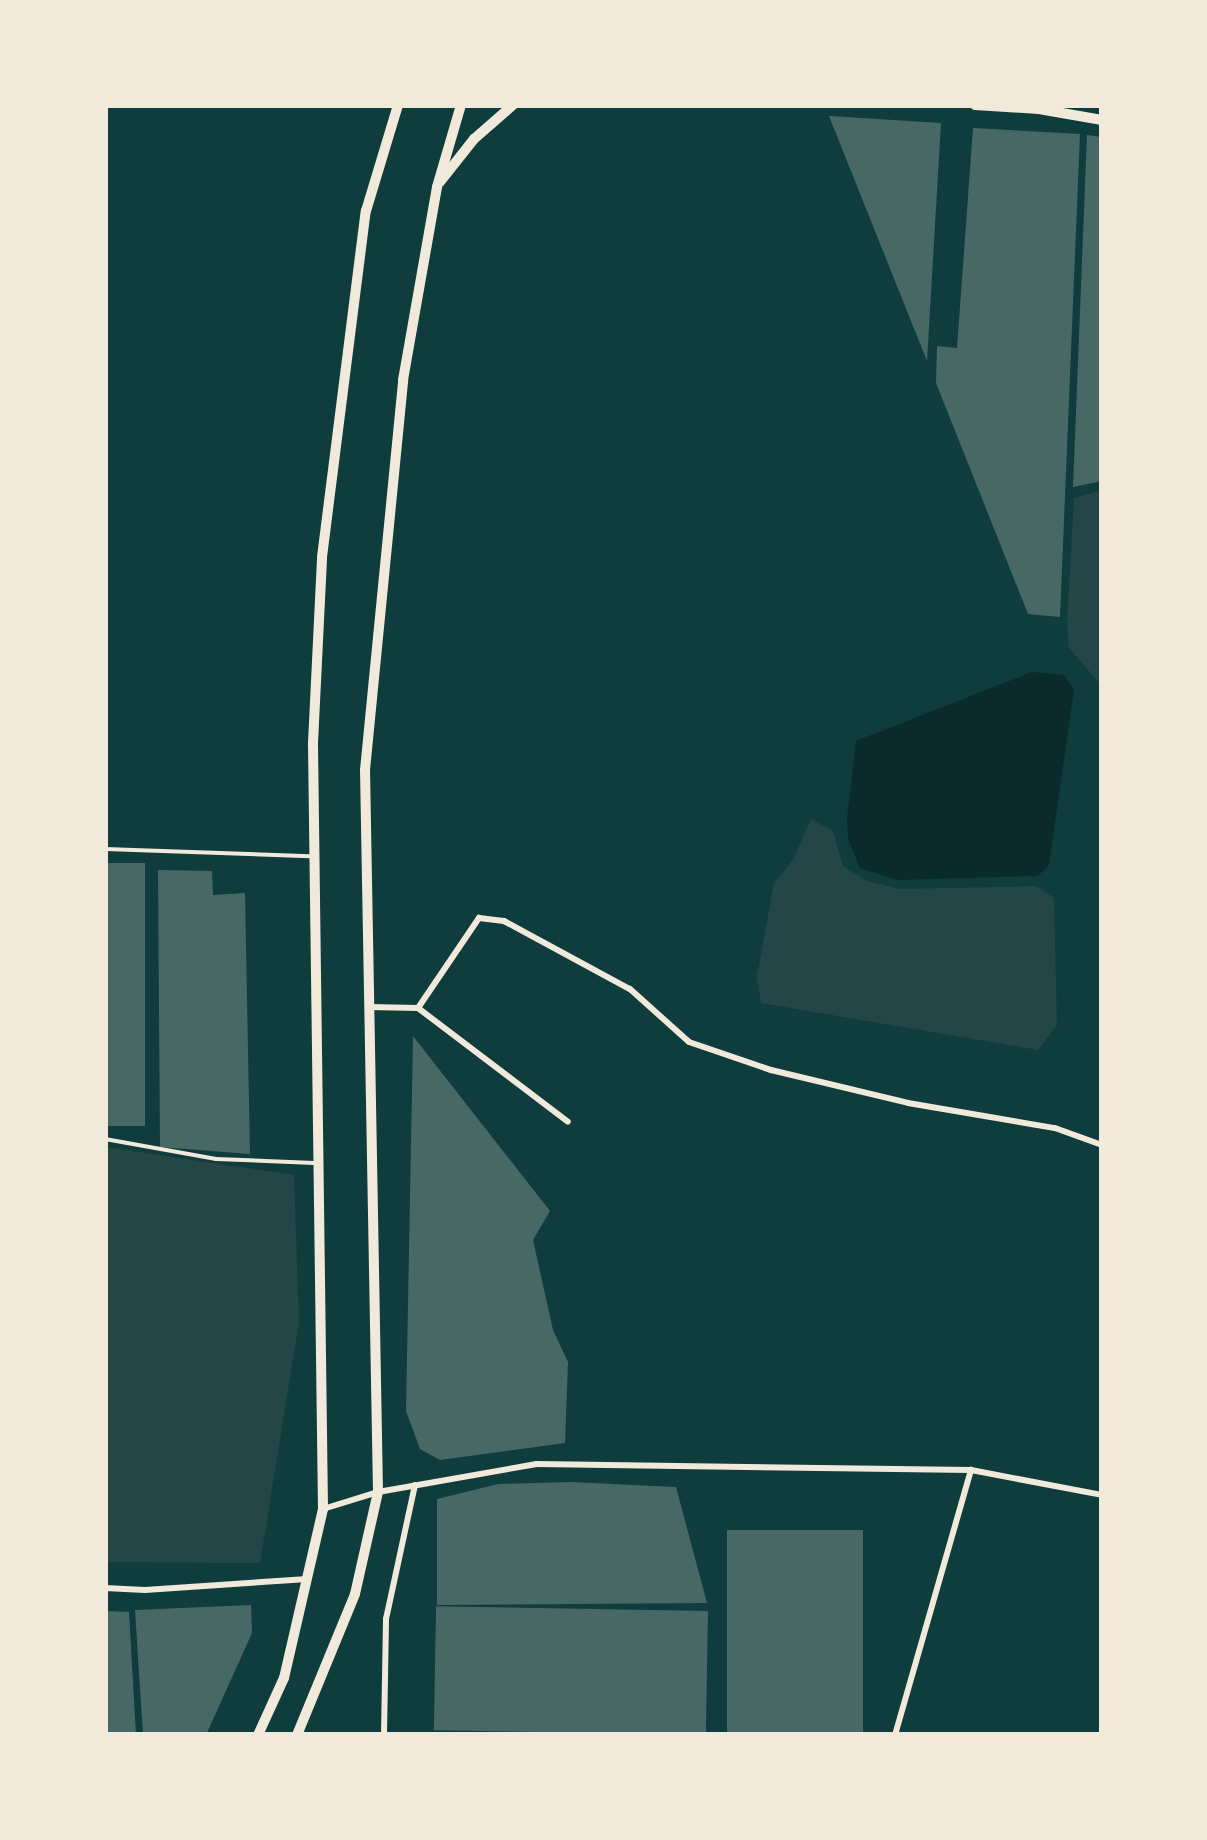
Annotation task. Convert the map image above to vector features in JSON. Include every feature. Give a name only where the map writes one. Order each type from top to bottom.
[{"type":"main road","points":[[258,1735],[284,1678],[311,1579],[324,1509],[313,744],[322,557],[366,212],[398,105]]},
{"type":"main road","points":[[297,1735],[355,1594],[378,1492],[365,770],[402,380],[436,187],[461,105]]},
{"type":"main road","points":[[436,187],[474,140],[513,105]]},
{"type":"main road","points":[[975,105],[1039,109],[1102,120]]},
{"type":"street","points":[[418,1008],[479,918],[504,921],[630,989],[689,1042],[771,1070],[908,1103],[1054,1128],[1102,1145]]},
{"type":"street","points":[[370,1007],[418,1008],[568,1122]]},
{"type":"street","points":[[324,1509],[378,1492],[537,1464],[970,1470],[1102,1495]]},
{"type":"street","points":[[895,1735],[970,1470]]},
{"type":"street","points":[[384,1735],[386,1619],[414,1485]]},
{"type":"street","points":[[105,1588],[145,1590],[311,1579]]},
{"type":"lane","points":[[105,849],[315,856]]},
{"type":"lane","points":[[105,1139],[216,1159],[319,1164]]},
{"type":"shaded area","points":[[1102,490],[1102,686],[1069,648],[1067,624],[1074,498]]},
{"type":"shaded area","points":[[1032,672],[1064,675],[1074,690],[1049,865],[1038,876],[897,880],[860,868],[848,839],[847,818],[856,741]]},
{"type":"shaded area","points":[[811,819],[833,831],[843,866],[867,881],[900,889],[1036,886],[1054,898],[1057,1025],[1038,1050],[761,1003],[757,976],[774,883],[793,860]]},
{"type":"shaded area","points":[[105,1147],[294,1175],[299,1322],[260,1563],[105,1562]]},
{"type":"building","points":[[829,116],[941,123],[927,361]]},
{"type":"building","points":[[973,128],[1080,134],[1060,617],[1028,614],[936,383],[937,346],[957,348]]},
{"type":"building","points":[[1087,135],[1102,137],[1102,481],[1073,487]]},
{"type":"building","points":[[105,863],[145,863],[145,1126],[105,1126]]},
{"type":"building","points":[[158,870],[212,871],[213,895],[245,893],[250,1154],[160,1147]]},
{"type":"building","points":[[413,1036],[550,1211],[533,1240],[553,1330],[568,1362],[565,1443],[440,1460],[420,1449],[406,1411]]},
{"type":"building","points":[[570,1482],[676,1487],[707,1603],[437,1605],[437,1499],[498,1484]]},
{"type":"building","points":[[727,1530],[863,1530],[863,1735],[727,1735]]},
{"type":"building","points":[[251,1605],[252,1633],[206,1735],[143,1735],[135,1610]]},
{"type":"building","points":[[436,1606],[708,1611],[706,1735],[434,1730]]},
{"type":"building","points":[[105,1611],[129,1612],[136,1735],[105,1735]]}]
